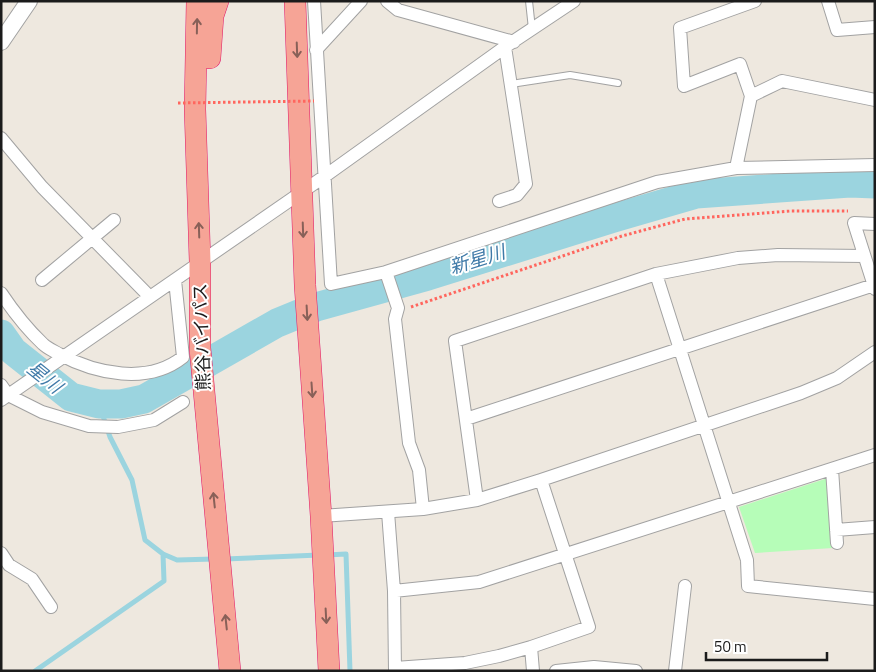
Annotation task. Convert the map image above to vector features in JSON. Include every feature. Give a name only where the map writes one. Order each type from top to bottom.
[{"type":"highway","name":"熊谷バイパス","points":[[198,1],[196,127],[200,262],[200,348],[230,671]]},
{"type":"highway","points":[[196,127],[208,110],[213,16],[218,1]]},
{"type":"highway","points":[[295,1],[305,285],[323,545],[329,671]]},
{"type":"street","points":[[1,42],[29,1]]},
{"type":"street","points":[[314,1],[332,284],[386,273],[657,182],[736,168],[875,164]]},
{"type":"street","points":[[316,50],[361,1]]},
{"type":"street","points":[[387,1],[398,10],[509,44]]},
{"type":"street","points":[[4,394],[65,357],[325,176],[509,44],[574,1]]},
{"type":"street","points":[[736,168],[751,96],[740,64],[684,86],[680,28],[755,1]]},
{"type":"street","points":[[828,1],[837,30],[875,26]]},
{"type":"street","points":[[499,201],[517,195],[526,184],[511,84],[509,44]]},
{"type":"street","points":[[751,96],[782,81],[875,100]]},
{"type":"street","points":[[1,138],[42,188],[150,297]]},
{"type":"street","points":[[42,280],[114,220]]},
{"type":"street","points":[[466,418],[874,287],[854,223],[875,224]]},
{"type":"street","points":[[477,500],[456,341],[656,274],[738,258],[778,255],[864,256]]},
{"type":"street","points":[[386,273],[404,308],[395,319],[410,443],[418,470],[423,510]]},
{"type":"street","points":[[656,274],[747,560],[748,586],[875,599]]},
{"type":"street","points":[[1,293],[16,314],[44,345],[87,367],[110,373],[141,374],[172,366],[183,357],[175,280]]},
{"type":"street","points":[[321,516],[423,510],[477,500],[801,393],[837,378],[875,352]]},
{"type":"street","points":[[4,394],[42,412],[89,426],[118,427],[154,420],[183,402]]},
{"type":"street","points":[[394,591],[479,582],[875,454]]},
{"type":"street","points":[[832,469],[837,536],[875,527]]},
{"type":"street","points":[[388,512],[394,591],[395,669],[465,667],[589,627],[541,480]]},
{"type":"street","points":[[1,553],[10,565],[32,579],[51,607]]},
{"type":"street","points":[[675,671],[685,586]]},
{"type":"street","points":[[531,647],[533,671]]},
{"type":"street","points":[[556,671],[594,669],[636,671]]},
{"type":"lane","points":[[529,1],[532,29]]},
{"type":"lane","points":[[511,84],[570,75],[618,83]]},
{"type":"path","points":[[178,104],[314,101]]},
{"type":"path","points":[[404,308],[622,236],[685,220],[791,211],[854,211],[854,223]]},
{"type":"green space","points":[[828,478],[833,548],[755,553],[739,507]]},
{"type":"waterway","name":"新星川","points":[[1,334],[13,351],[71,397],[99,404],[121,404],[144,399],[277,323],[316,307],[428,276],[696,194],[850,183],[875,184]]},
{"type":"waterway","points":[[99,404],[110,437],[132,480],[145,540],[163,554],[177,560],[214,559]]},
{"type":"waterway","points":[[35,671],[164,581],[163,554]]},
{"type":"waterway","points":[[327,555],[346,554],[350,671]]},
{"type":"waterway","points":[[225,559],[319,555]]},
{"type":"water label","name":"星川","points":[[45,377]]}]
